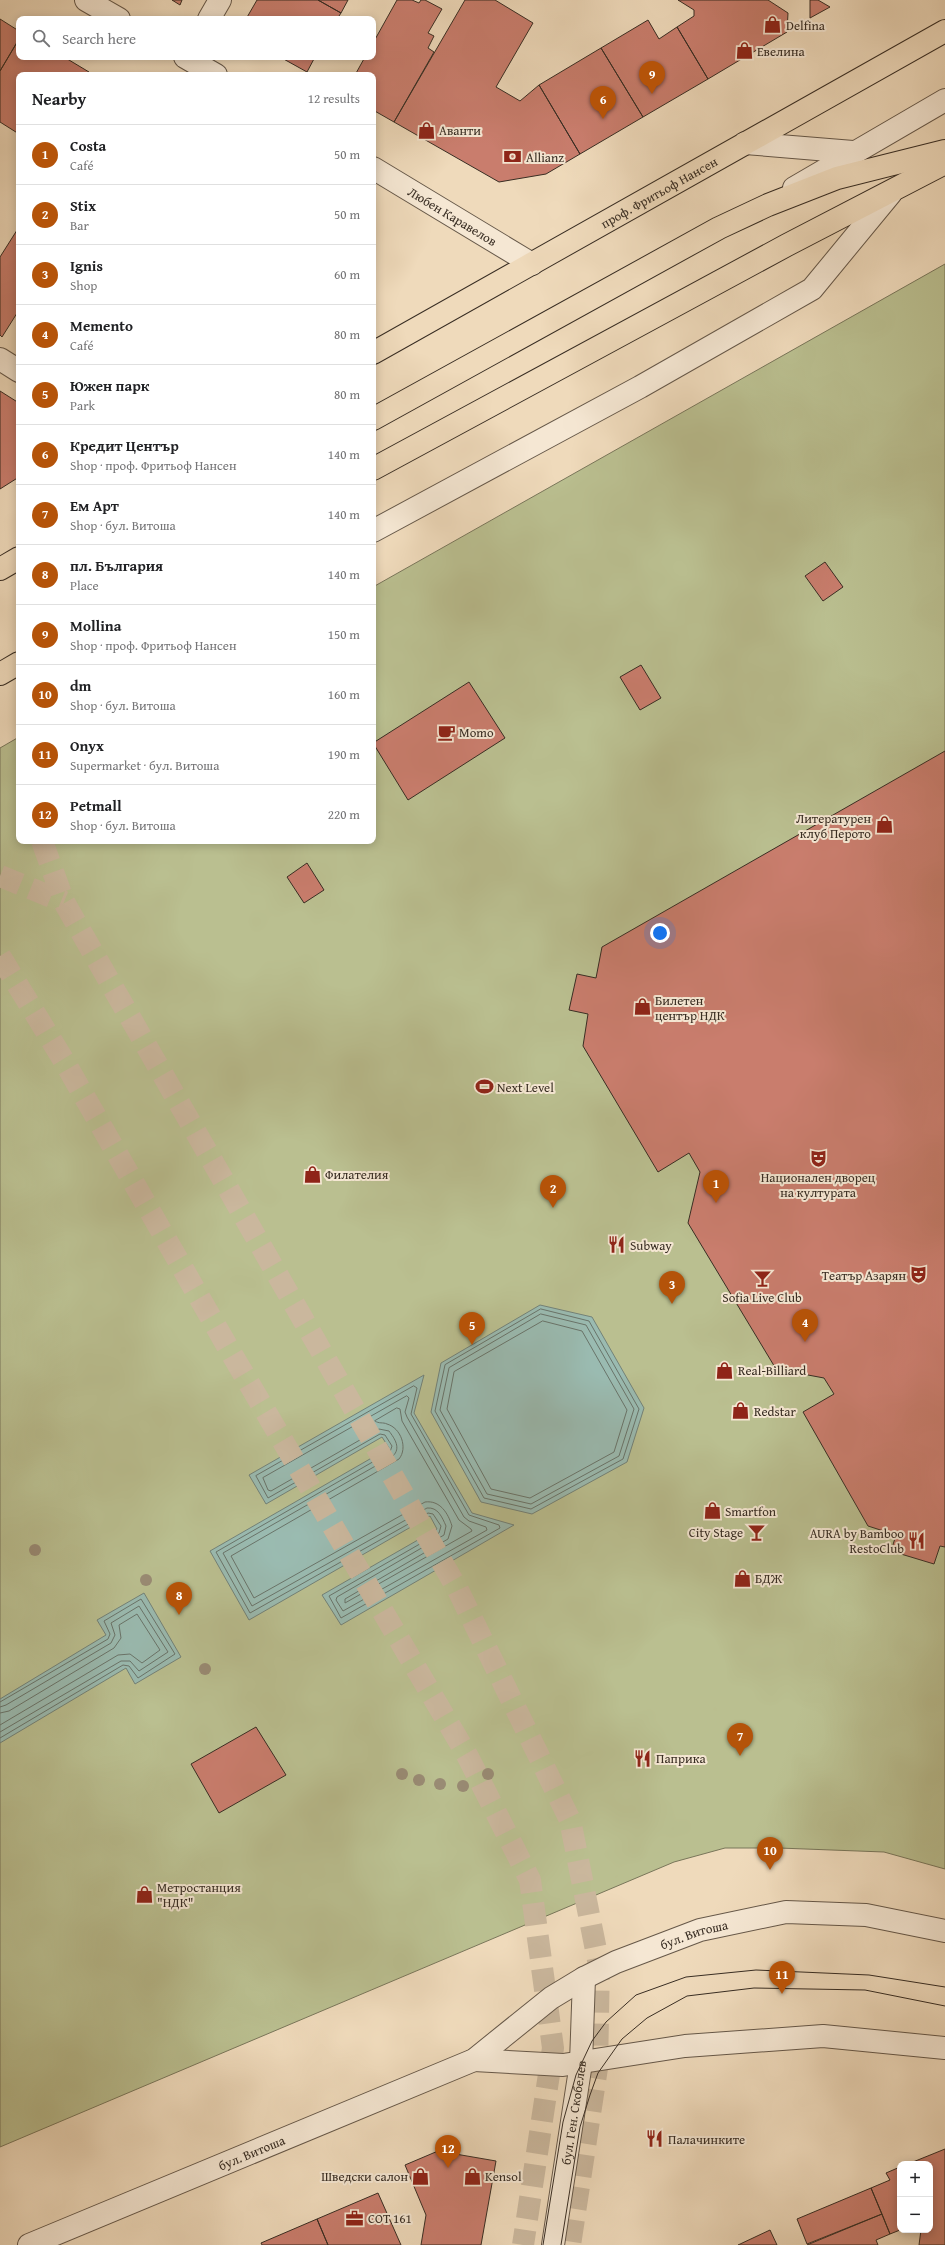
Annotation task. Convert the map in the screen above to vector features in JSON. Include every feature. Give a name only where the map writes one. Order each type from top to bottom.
[{"type":"main road","name":"проф. Фритьоф Нансен","points":[[376,351],[945,31]]},
{"type":"main road","points":[[376,417],[719,228],[768,205],[837,178],[945,151]]},
{"type":"main road","points":[[376,467],[787,245],[945,163]]},
{"type":"main road","points":[[0,569],[16,560]]},
{"type":"main road","points":[[0,674],[16,665]]},
{"type":"street","points":[[86,0],[114,16]]},
{"type":"street","points":[[211,16],[220,0]]},
{"type":"street","points":[[192,60],[211,72]]},
{"type":"street","points":[[768,205],[853,152],[945,100]]},
{"type":"street","points":[[745,143],[853,152]]},
{"type":"street","name":"Любен Каравелов","points":[[376,170],[532,264]]},
{"type":"street","points":[[376,530],[640,388],[812,289],[891,192]]},
{"type":"street","points":[[0,358],[16,369]]},
{"type":"street","name":"бул. Витоша","points":[[29,2245],[474,2060],[551,1998],[584,1978],[616,1962],[700,1930],[786,1912],[866,1915],[945,1931]]},
{"type":"street","name":"бул. Ген. Скобелев","points":[[553,2245],[581,2063],[584,1978]]},
{"type":"street","name":"бул. Витоша","points":[[474,2060],[563,2065],[685,2046],[823,2036],[945,2048]]},
{"type":"green space","points":[[945,264],[945,1869],[884,1852],[779,1848],[725,1848],[674,1862],[0,2147],[0,748],[16,739],[16,844],[376,844],[376,585]]},
{"type":"water","points":[[540,1305],[592,1317],[644,1408],[627,1462],[532,1514],[481,1502],[431,1412],[441,1363]]},
{"type":"water","points":[[424,1375],[414,1413],[472,1513],[514,1525],[341,1625],[322,1595],[437,1529],[430,1516],[249,1620],[210,1551],[389,1448],[382,1437],[266,1504],[249,1475]]},
{"type":"water","points":[[144,1593],[181,1657],[135,1684],[126,1668],[0,1743],[0,1699],[106,1635],[97,1620]]},
{"type":"building","points":[[172,0],[182,0],[180,5]]},
{"type":"building","points":[[257,0],[318,0],[341,13],[339,16],[248,16]]},
{"type":"building","points":[[318,0],[348,0],[341,13]]},
{"type":"building","points":[[397,0],[412,0],[419,3],[421,0],[425,0],[442,9],[428,33],[434,36],[428,48],[434,52],[394,122],[376,112],[376,72],[357,72],[363,60],[376,60],[376,38]]},
{"type":"building","points":[[465,0],[495,0],[533,23],[496,87],[520,101],[539,85],[580,154],[546,174],[499,182],[394,122]]},
{"type":"building","points":[[678,0],[768,0],[788,13],[787,32],[708,79],[677,27],[694,16],[694,10]]},
{"type":"building","points":[[810,0],[818,0],[830,7],[810,18]]},
{"type":"building","points":[[0,19],[16,29],[16,44],[0,71]]},
{"type":"building","points":[[648,20],[659,39],[677,27],[708,79],[643,117],[601,48]]},
{"type":"building","points":[[16,44],[16,60],[69,60],[89,72],[16,72],[16,132],[0,122],[0,71]]},
{"type":"building","points":[[601,48],[643,117],[580,154],[539,85]]},
{"type":"building","points":[[285,60],[313,60],[307,72]]},
{"type":"building","points":[[16,232],[16,315],[2,337],[0,335],[0,257]]},
{"type":"building","points":[[0,391],[16,401],[16,479],[0,489]]},
{"type":"building","points":[[825,562],[843,587],[823,601],[805,576]]},
{"type":"building","points":[[641,665],[661,698],[640,710],[620,677]]},
{"type":"building","points":[[469,682],[505,738],[408,800],[376,748],[376,741]]},
{"type":"building","name":"Национален дворец на културата","points":[[945,751],[945,1547],[940,1546],[934,1564],[891,1551],[896,1535],[868,1526],[803,1412],[834,1394],[824,1378],[776,1369],[688,1223],[700,1172],[689,1153],[658,1172],[583,1046],[588,1014],[569,1010],[577,974],[596,978],[602,947]]},
{"type":"building","points":[[307,863],[324,890],[304,903],[287,877]]},
{"type":"building","points":[[256,1727],[286,1775],[219,1813],[191,1764]]},
{"type":"building","points":[[945,2149],[945,2245],[919,2245],[921,2233],[933,2233],[933,2161],[915,2161]]},
{"type":"building","points":[[438,2151],[496,2161],[481,2245],[421,2245],[426,2215],[405,2165]]},
{"type":"building","points":[[897,2168],[897,2231],[890,2234],[871,2188],[890,2180],[886,2173]]},
{"type":"building","points":[[871,2188],[882,2214],[807,2244],[797,2219]]},
{"type":"building","points":[[378,2193],[401,2245],[328,2245],[317,2219]]},
{"type":"building","points":[[882,2214],[890,2234],[876,2240],[878,2245],[807,2245]]},
{"type":"building","points":[[317,2219],[328,2245],[262,2245],[261,2243]]},
{"type":"building","points":[[770,2230],[777,2245],[738,2245]]},
{"type":"tunnel","points":[[43,844],[64,902],[458,1590],[570,1820],[599,1965],[597,2068],[570,2245]]},
{"type":"tunnel","points":[[0,876],[64,902]]},
{"type":"tunnel","points":[[0,956],[64,1061],[230,1351],[467,1755],[530,1880],[553,2048],[523,2245]]},
{"type":"tram line","points":[[543,2245],[563,2122],[576,2075],[592,2041],[606,2022],[636,1995],[686,1977],[756,1970],[869,1975],[945,1987]]},
{"type":"tram line","points":[[561,2245],[580,2127],[598,2073],[622,2039],[647,2018],[687,1996],[754,1988],[865,1990],[945,2006]]},
{"type":"place","name":"Delfina","points":[[773,25]]},
{"type":"place","name":"Евелина","points":[[744,51]]},
{"type":"place","name":"Mollina","points":[[652,94]]},
{"type":"place","name":"Кредит Център","points":[[603,119]]},
{"type":"place","name":"Аванти","points":[[426,130]]},
{"type":"place","name":"Allianz","points":[[513,157]]},
{"type":"place","name":"Momo","points":[[446,732]]},
{"type":"place","name":"Литературен клуб Перото","points":[[884,825]]},
{"type":"place","name":"Билетен център НДК","points":[[642,1007]]},
{"type":"place","name":"Next Level","points":[[484,1087]]},
{"type":"place","name":"Национален дворец на културата","points":[[818,1158]]},
{"type":"place","name":"Филателия","points":[[312,1174]]},
{"type":"place","name":"Costa","points":[[716,1203]]},
{"type":"place","name":"Stix","points":[[553,1208]]},
{"type":"place","name":"Subway","points":[[617,1245]]},
{"type":"place","name":"Театър Азарян","points":[[919,1275]]},
{"type":"place","name":"Sofia Live Club","points":[[762,1278]]},
{"type":"place","name":"Ignis","points":[[672,1304]]},
{"type":"place","name":"Memento","points":[[805,1342]]},
{"type":"place","name":"Южен парк","points":[[472,1345]]},
{"type":"place","name":"Real-Billiard","points":[[725,1370]]},
{"type":"place","name":"Redstar","points":[[741,1411]]},
{"type":"place","name":"Smartfon","points":[[712,1511]]},
{"type":"place","name":"City Stage","points":[[756,1532]]},
{"type":"place","name":"AURA by Bamboo RestoClub","points":[[917,1540]]},
{"type":"place","name":"БДЖ","points":[[742,1578]]},
{"type":"place","name":"пл. България","points":[[179,1615]]},
{"type":"place","name":"Ем Арт","points":[[740,1756]]},
{"type":"place","name":"Паприка","points":[[643,1758]]},
{"type":"place","name":"dm","points":[[770,1870]]},
{"type":"place","name":"Метростанция \"НДК\"","points":[[144,1894]]},
{"type":"place","name":"Onyx","points":[[782,1994]]},
{"type":"place","name":"Палачинките","points":[[655,2139]]},
{"type":"place","name":"Petmall","points":[[448,2168]]},
{"type":"place","name":"Шведски салон","points":[[421,2176]]},
{"type":"place","name":"Kensol","points":[[472,2176]]},
{"type":"place","name":"СОТ 161","points":[[355,2218]]}]
